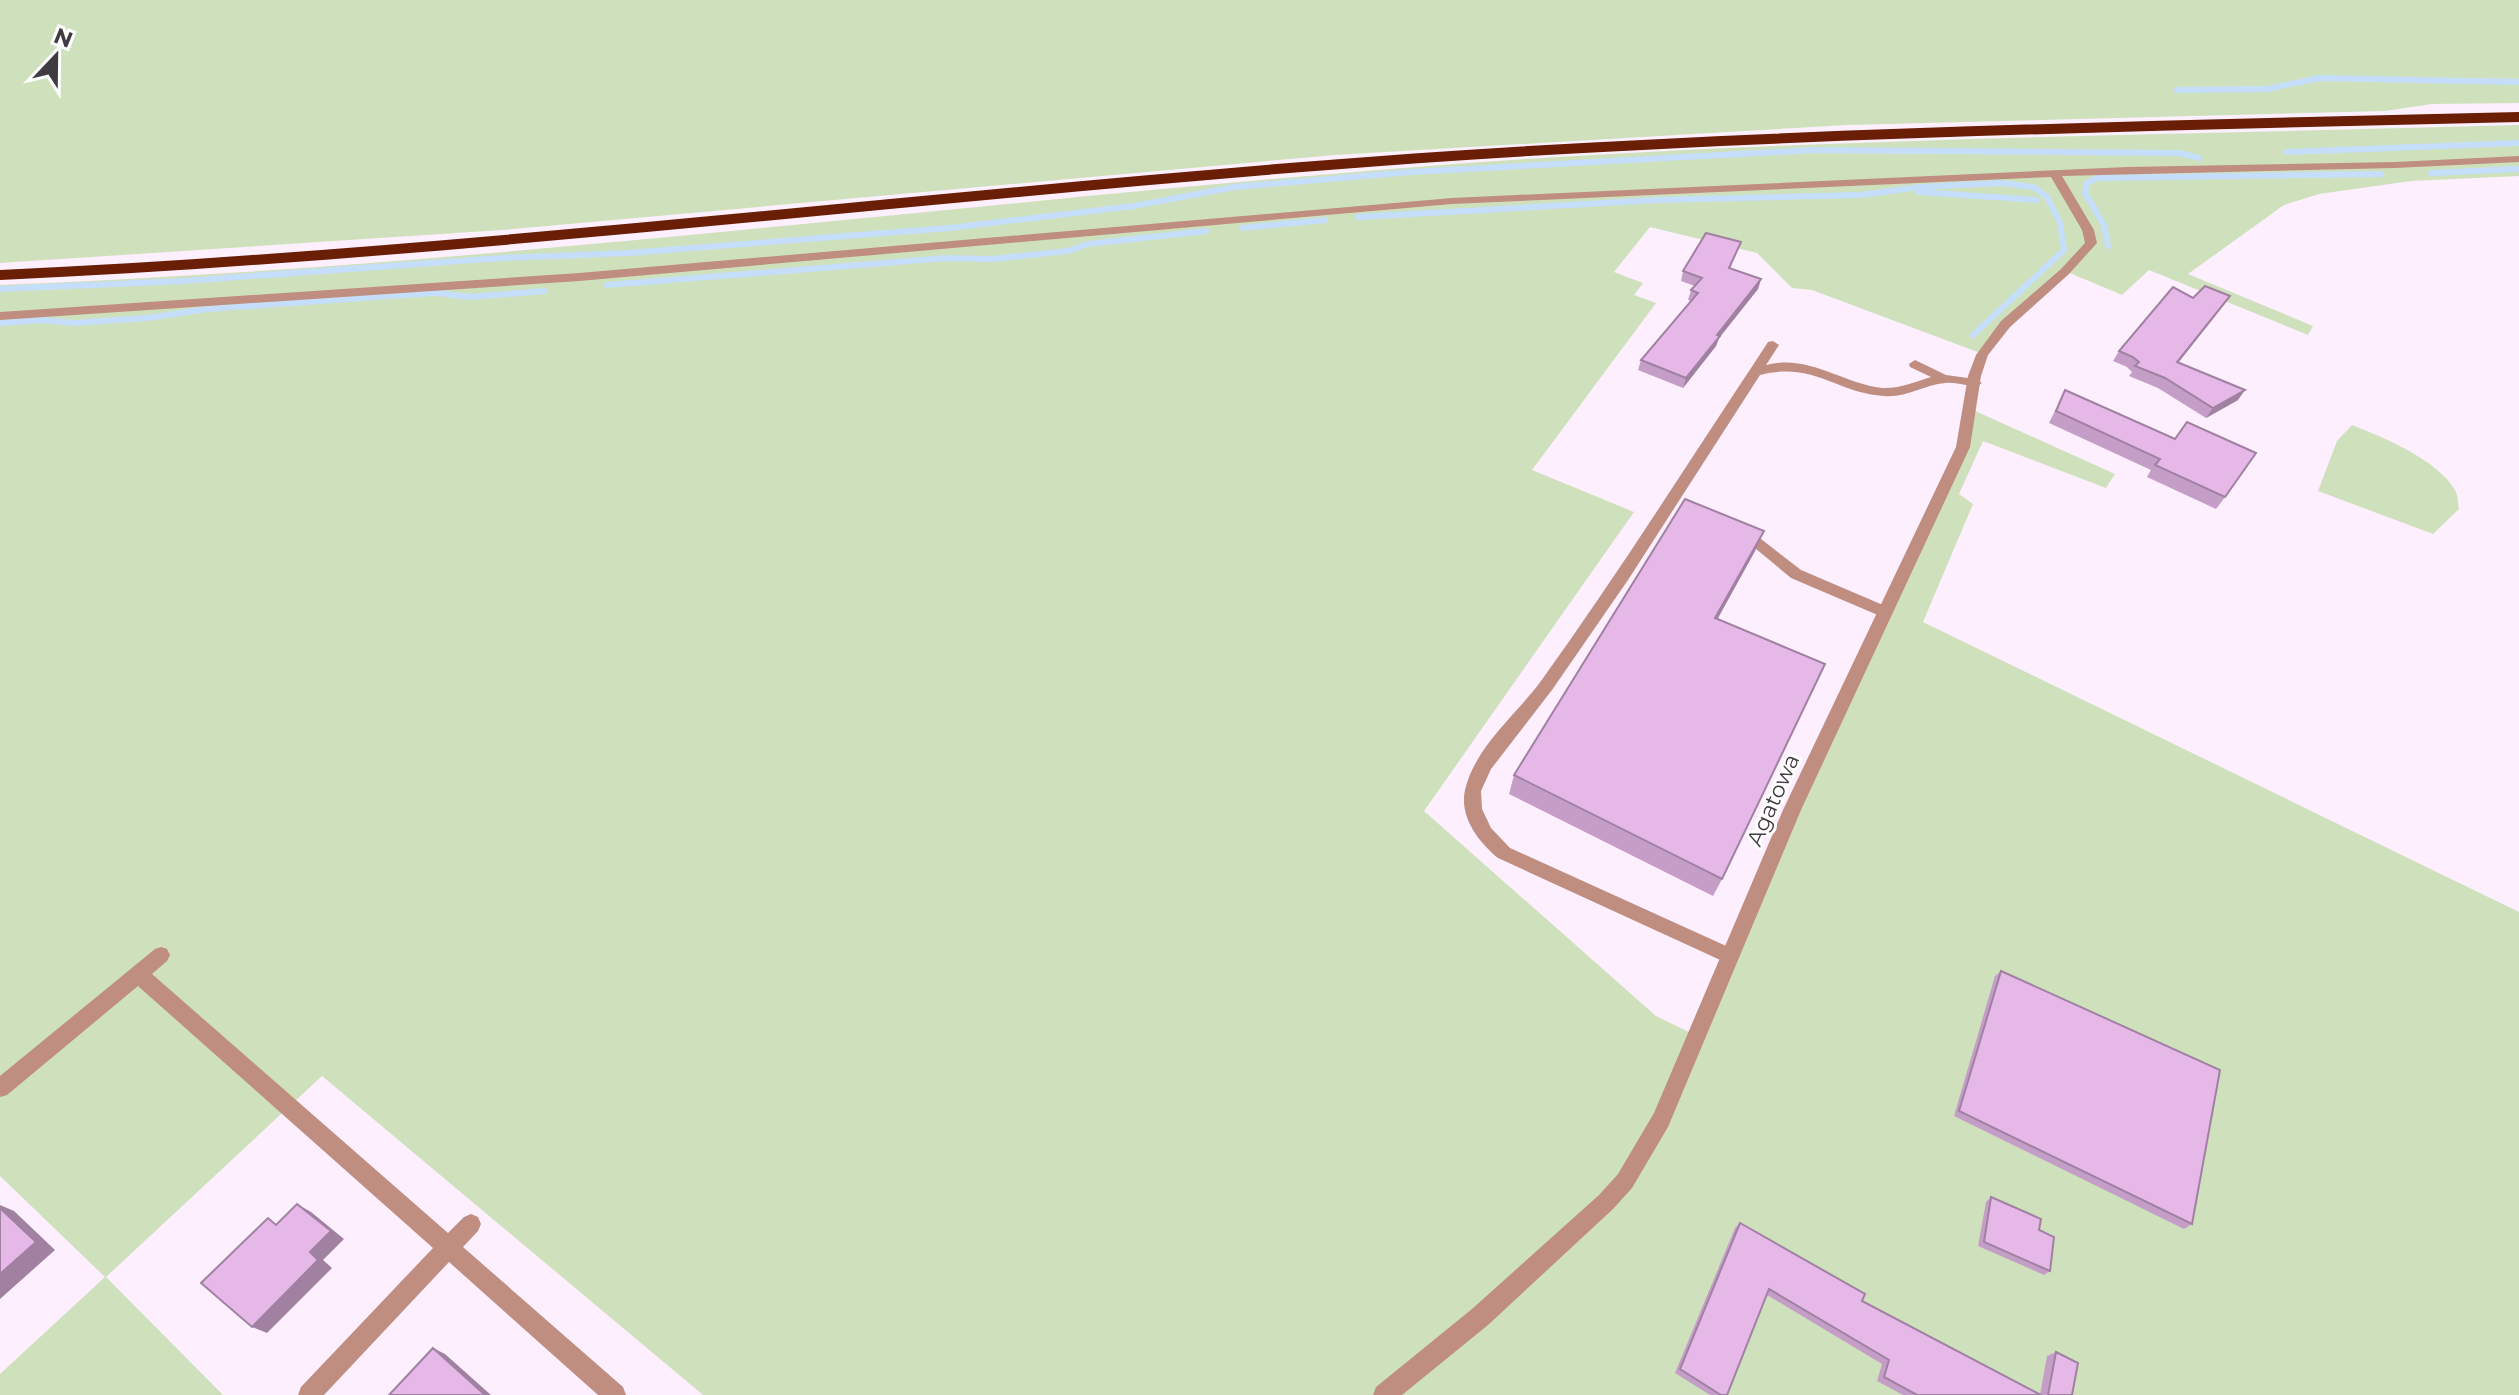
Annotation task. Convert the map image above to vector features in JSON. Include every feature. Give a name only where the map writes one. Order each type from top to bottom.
[{"type":"highway","points":[[0,275],[460,247],[1299,168],[1601,146],[1906,133],[2519,117]]},
{"type":"street","points":[[0,316],[579,277],[1452,201],[2054,173],[2519,159]]},
{"type":"street","name":"Agatowa","points":[[1384,1395],[1568,1239],[1625,1181],[1661,1120],[1792,810],[1963,447],[1972,421],[1979,361],[1996,336],[2091,243],[2088,230],[2054,173]]},
{"type":"street","points":[[1729,956],[1504,853],[1477,823],[1472,802],[1478,778],[1489,759],[1684,497],[1773,345]]},
{"type":"street","points":[[1915,364],[1944,379]]},
{"type":"street","points":[[1755,372],[1777,366],[1800,366],[1885,392],[1944,379],[1975,383]]},
{"type":"street","points":[[1731,523],[1764,544],[1796,574],[1885,612]]},
{"type":"street","points":[[0,1088],[161,955]]},
{"type":"street","points":[[138,974],[615,1395]]},
{"type":"street","points":[[309,1395],[471,1224]]},
{"type":"green space","points":[[0,0],[2519,0],[2519,103],[2432,104],[2385,111],[1848,125],[1335,155],[502,230],[0,263]]},
{"type":"green space","points":[[2519,125],[2519,176],[2411,181],[2319,194],[2284,205],[2188,274],[2313,326],[2308,335],[2149,270],[2122,295],[2065,271],[1983,354],[1812,290],[1792,288],[1757,253],[1650,227],[1614,272],[1643,283],[1634,295],[1656,303],[1532,470],[1634,512],[1424,811],[1656,1016],[1697,1036],[1963,447],[1973,410],[2115,474],[2106,488],[1983,441],[1959,494],[1973,504],[1923,622],[2519,912],[2519,1395],[703,1395],[322,1076],[106,1277],[223,1395],[0,1395],[0,1374],[105,1277],[0,1176],[0,285],[184,276],[551,248],[1467,163],[1730,148],[1993,138]]},
{"type":"green space","points":[[2352,425],[2409,451],[2436,469],[2455,490],[2459,509],[2433,534],[2318,491],[2337,441]]},
{"type":"building","points":[[1706,233],[1741,242],[1729,268],[1761,279],[1686,378],[1641,360],[1698,293],[1691,290],[1702,278],[1683,271]]},
{"type":"building","points":[[2205,286],[2230,296],[2177,362],[2245,390],[2213,408],[2165,378],[2135,366],[2139,362],[2119,351],[2173,287],[2193,298]]},
{"type":"building","points":[[2065,390],[2175,439],[2187,422],[2256,453],[2225,497],[2155,465],[2160,459],[2056,411]]},
{"type":"building","points":[[1685,499],[1764,531],[1715,618],[1825,664],[1722,879],[1514,775]]},
{"type":"building","points":[[2001,971],[2220,1070],[2192,1224],[1959,1111]]},
{"type":"building","points":[[1991,1197],[2041,1219],[2039,1230],[2054,1237],[2050,1271],[1984,1242]]},
{"type":"building","points":[[297,1204],[331,1231],[310,1252],[318,1260],[252,1327],[201,1283],[268,1218],[276,1225]]},
{"type":"building","points":[[0,1208],[36,1242],[0,1274]]},
{"type":"building","points":[[1740,1223],[1865,1294],[1862,1301],[2041,1395],[1917,1395],[1884,1377],[1889,1360],[1769,1289],[1727,1395],[1721,1395],[1680,1369]]},
{"type":"building","points":[[433,1348],[485,1395],[389,1395]]},
{"type":"building","points":[[2056,1352],[2078,1363],[2072,1395],[2048,1395]]},
{"type":"waterway","points":[[2177,90],[2267,89],[2319,78],[2519,82]]},
{"type":"waterway","points":[[2287,152],[2519,143]]},
{"type":"waterway","points":[[0,289],[183,281],[502,258],[628,253],[949,228],[1134,206],[1235,187],[1411,172],[1813,150],[2179,153],[2199,158]]},
{"type":"waterway","points":[[2431,173],[2519,169]]},
{"type":"waterway","points":[[2108,246],[2104,225],[2085,193],[2087,183],[2097,178],[2381,174]]},
{"type":"waterway","points":[[1358,217],[1657,200],[1860,195],[1920,187],[2000,183],[2033,187],[2047,197],[2060,223],[2064,250],[1973,335]]},
{"type":"waterway","points":[[1919,192],[2036,200]]},
{"type":"waterway","points":[[1242,228],[1325,220]]},
{"type":"waterway","points":[[607,285],[947,258],[991,259],[1206,231]]},
{"type":"waterway","points":[[0,323],[44,320],[73,323],[147,318],[208,309],[403,295],[438,293],[469,297],[544,291]]}]
